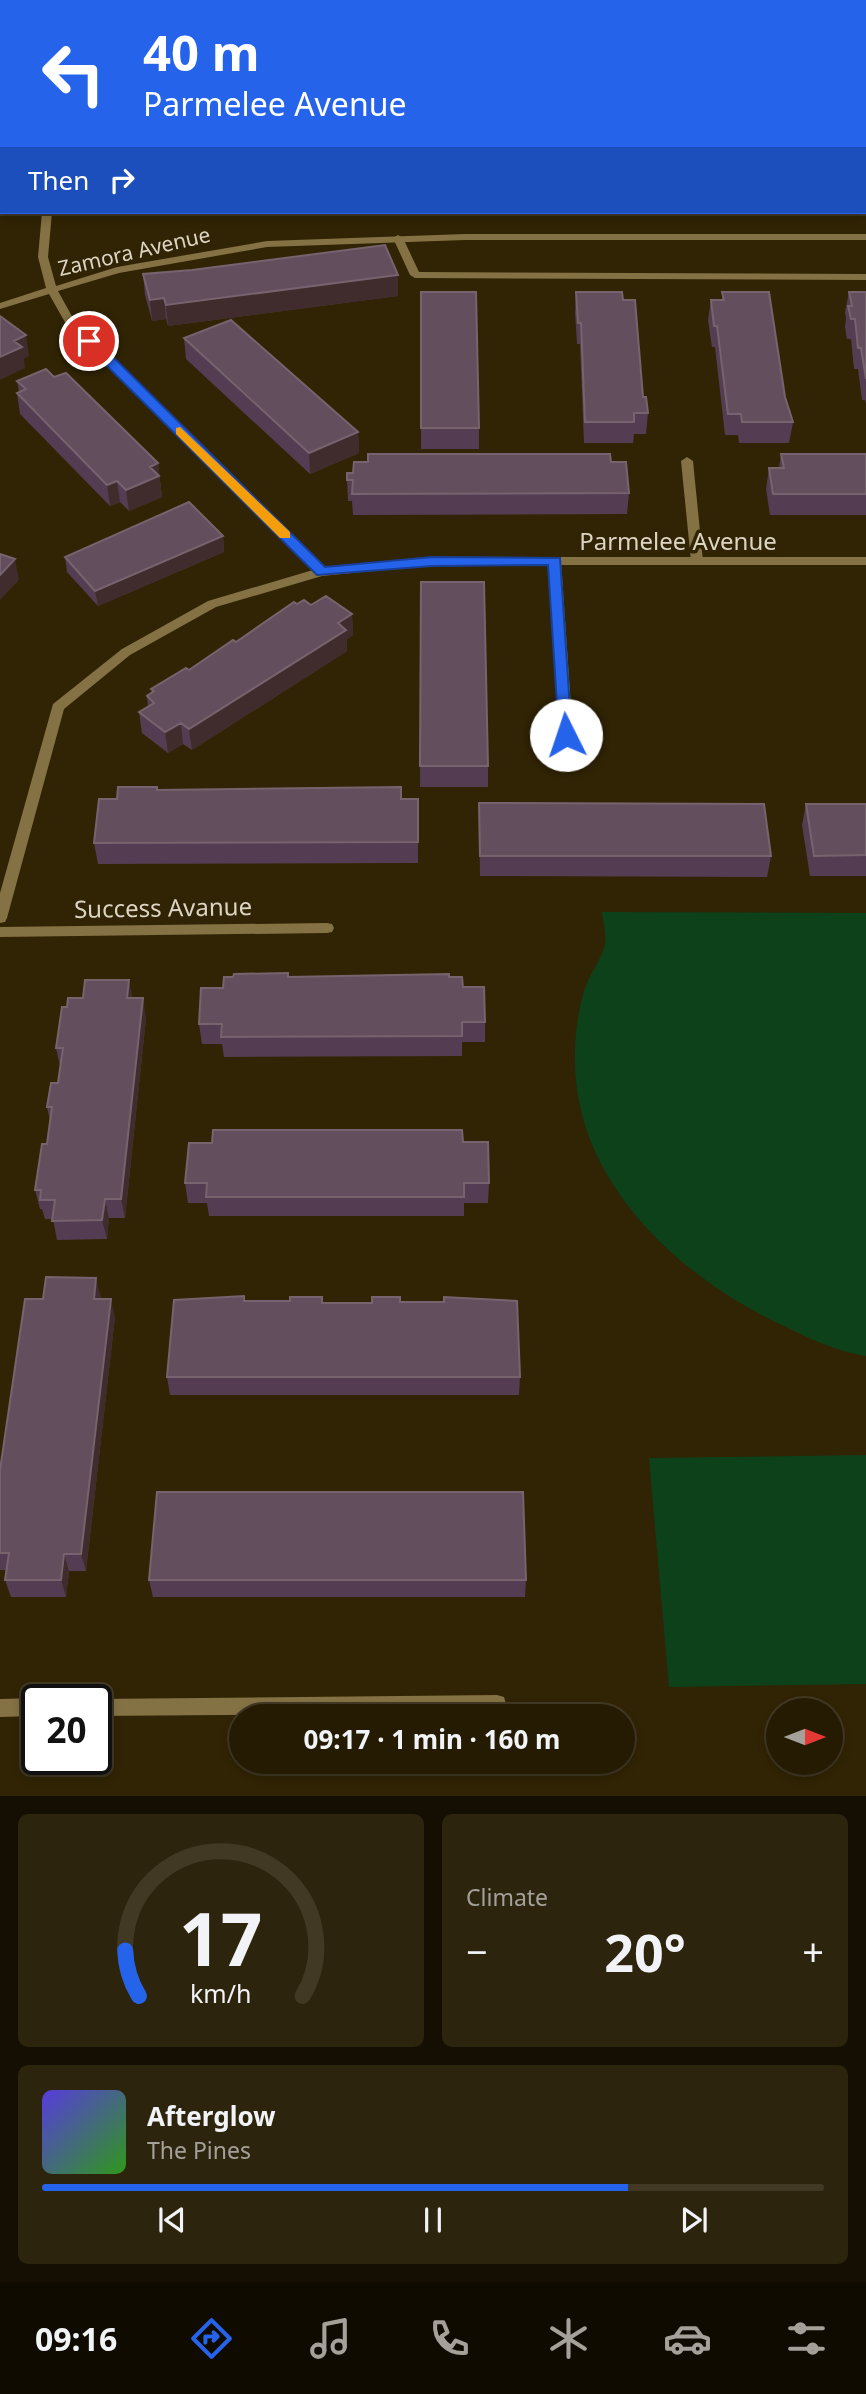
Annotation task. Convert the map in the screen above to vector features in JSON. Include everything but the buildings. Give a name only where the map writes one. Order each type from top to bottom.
[{"type":"street","points":[[47,214],[41,242],[42,266],[50,289],[70,322],[322,572]]},
{"type":"street","name":"Zamora Avenue","points":[[0,306],[117,270],[267,244],[398,238],[866,237]]},
{"type":"street","points":[[398,238],[415,275],[866,277]]},
{"type":"street","points":[[687,461],[697,561]]},
{"type":"street","name":"Parmelee Avenue","points":[[0,918],[58,707],[126,652],[212,604],[322,572],[432,561],[866,561]]},
{"type":"street","points":[[555,561],[566,735]]},
{"type":"street","name":"Success Avanue","points":[[0,932],[327,928]]},
{"type":"street","points":[[112,1707],[229,1706]]},
{"type":"street","points":[[0,1708],[21,1707]]},
{"type":"green space","points":[[602,912],[866,913],[866,1356],[835,1348],[795,1332],[747,1307],[708,1282],[640,1221],[613,1184],[592,1145],[579,1102],[575,1056],[577,1022],[583,996],[605,944]]},
{"type":"green space","points":[[866,1455],[866,1684],[669,1687],[649,1458]]},
{"type":"slow traffic","points":[[180,431],[285,535]]},
{"type":"route","points":[[89,341],[322,572],[370,565],[432,561],[555,561],[566,735]]}]
